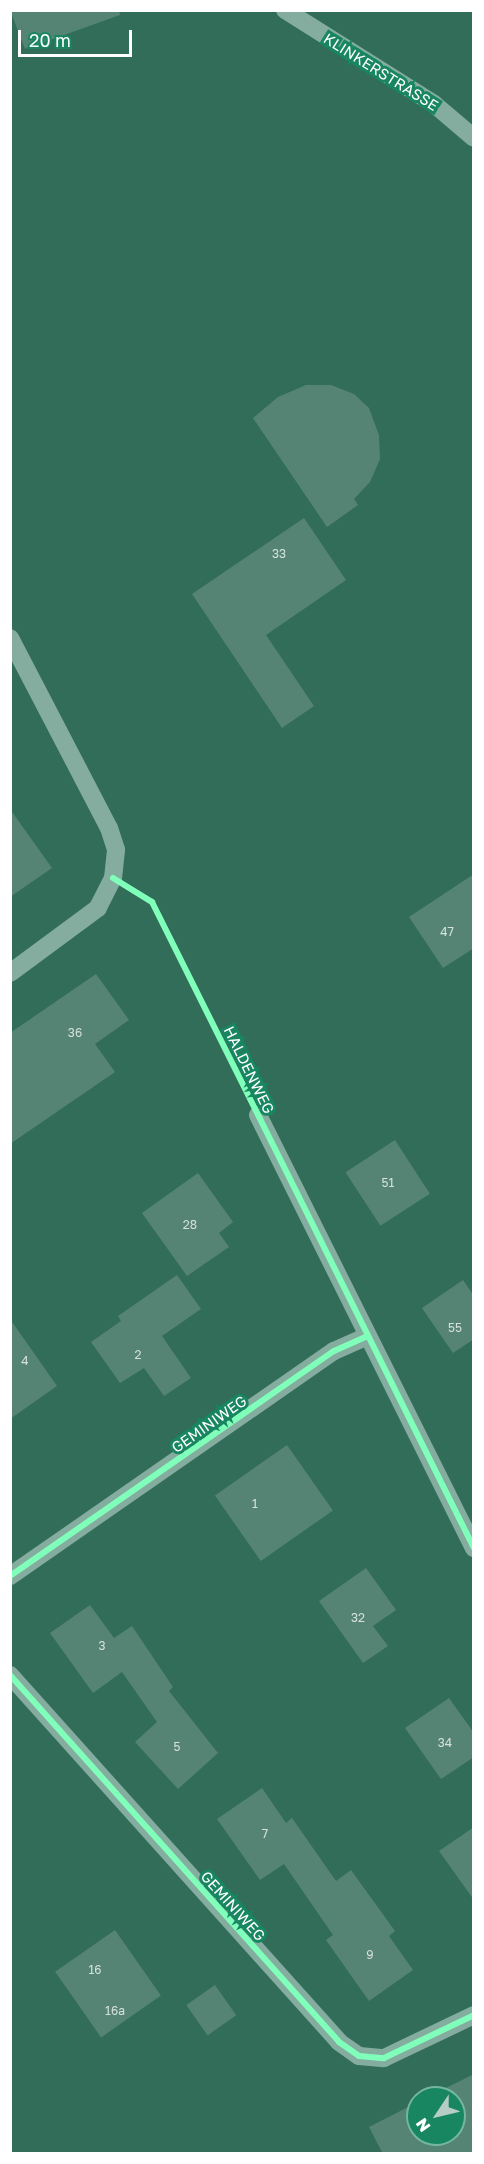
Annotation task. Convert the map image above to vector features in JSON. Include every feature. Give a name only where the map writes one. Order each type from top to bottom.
[{"type":"street","name":"KLINKERSTRASSE","points":[[285,10],[434,104],[474,138]]},
{"type":"street","points":[[10,638],[109,828],[116,850],[113,878],[98,908],[82,924],[10,973]]},
{"type":"street","name":"HALDENWEG","points":[[258,1114],[366,1337],[474,1548]]},
{"type":"street","name":"GEMINIWEG","points":[[10,1576],[334,1351],[366,1337]]},
{"type":"street","name":"GEMINIWEG","points":[[10,1676],[339,2042],[360,2056],[384,2058],[474,2015]]},
{"type":"building","points":[[10,10],[119,10],[120,15],[25,49]]},
{"type":"building","points":[[306,385],[331,385],[354,394],[369,408],[379,435],[380,459],[370,482],[354,499],[358,505],[327,527],[253,418],[278,397]]},
{"type":"building","points":[[304,518],[346,580],[266,635],[314,706],[282,728],[192,594]]},
{"type":"building","points":[[10,809],[52,868],[10,897]]},
{"type":"building","points":[[474,874],[474,948],[443,968],[409,917]]},
{"type":"building","points":[[96,974],[129,1020],[95,1044],[115,1072],[10,1144],[10,1033]]},
{"type":"building","points":[[395,1140],[430,1194],[380,1226],[346,1172]]},
{"type":"building","points":[[198,1173],[233,1222],[219,1233],[229,1247],[187,1276],[142,1213]]},
{"type":"building","points":[[177,1275],[201,1309],[162,1336],[191,1378],[164,1396],[144,1368],[120,1383],[91,1342],[121,1321],[118,1316]]},
{"type":"building","points":[[463,1280],[474,1296],[474,1339],[453,1353],[422,1308]]},
{"type":"building","points":[[10,1319],[57,1386],[10,1419]]},
{"type":"building","points":[[287,1445],[333,1511],[261,1561],[215,1495]]},
{"type":"building","points":[[366,1568],[396,1610],[373,1626],[388,1646],[363,1663],[319,1601]]},
{"type":"building","points":[[90,1605],[114,1638],[132,1626],[173,1687],[169,1691],[218,1753],[178,1789],[135,1742],[157,1722],[122,1672],[93,1693],[50,1633]]},
{"type":"building","points":[[449,1698],[474,1733],[474,1757],[441,1779],[405,1728]]},
{"type":"building","points":[[262,1788],[286,1823],[292,1818],[336,1881],[351,1870],[395,1931],[389,1936],[413,1970],[369,2001],[326,1940],[333,1935],[284,1864],[260,1880],[217,1819]]},
{"type":"building","points":[[474,1827],[474,1900],[439,1851]]},
{"type":"building","points":[[115,1930],[161,1996],[101,2037],[55,1972]]},
{"type":"building","points":[[215,1985],[236,2015],[208,2035],[186,2005]]},
{"type":"building","points":[[474,2074],[474,2154],[383,2154],[369,2127],[406,2108],[406,2146],[466,2146],[466,2086],[450,2086]]},
{"type":"cycle path","points":[[113,878],[152,902],[474,1548]]},
{"type":"cycle path","points":[[10,1576],[334,1351],[366,1337]]},
{"type":"cycle path","points":[[10,1675],[339,2042],[359,2056],[384,2058],[474,2015]]}]
